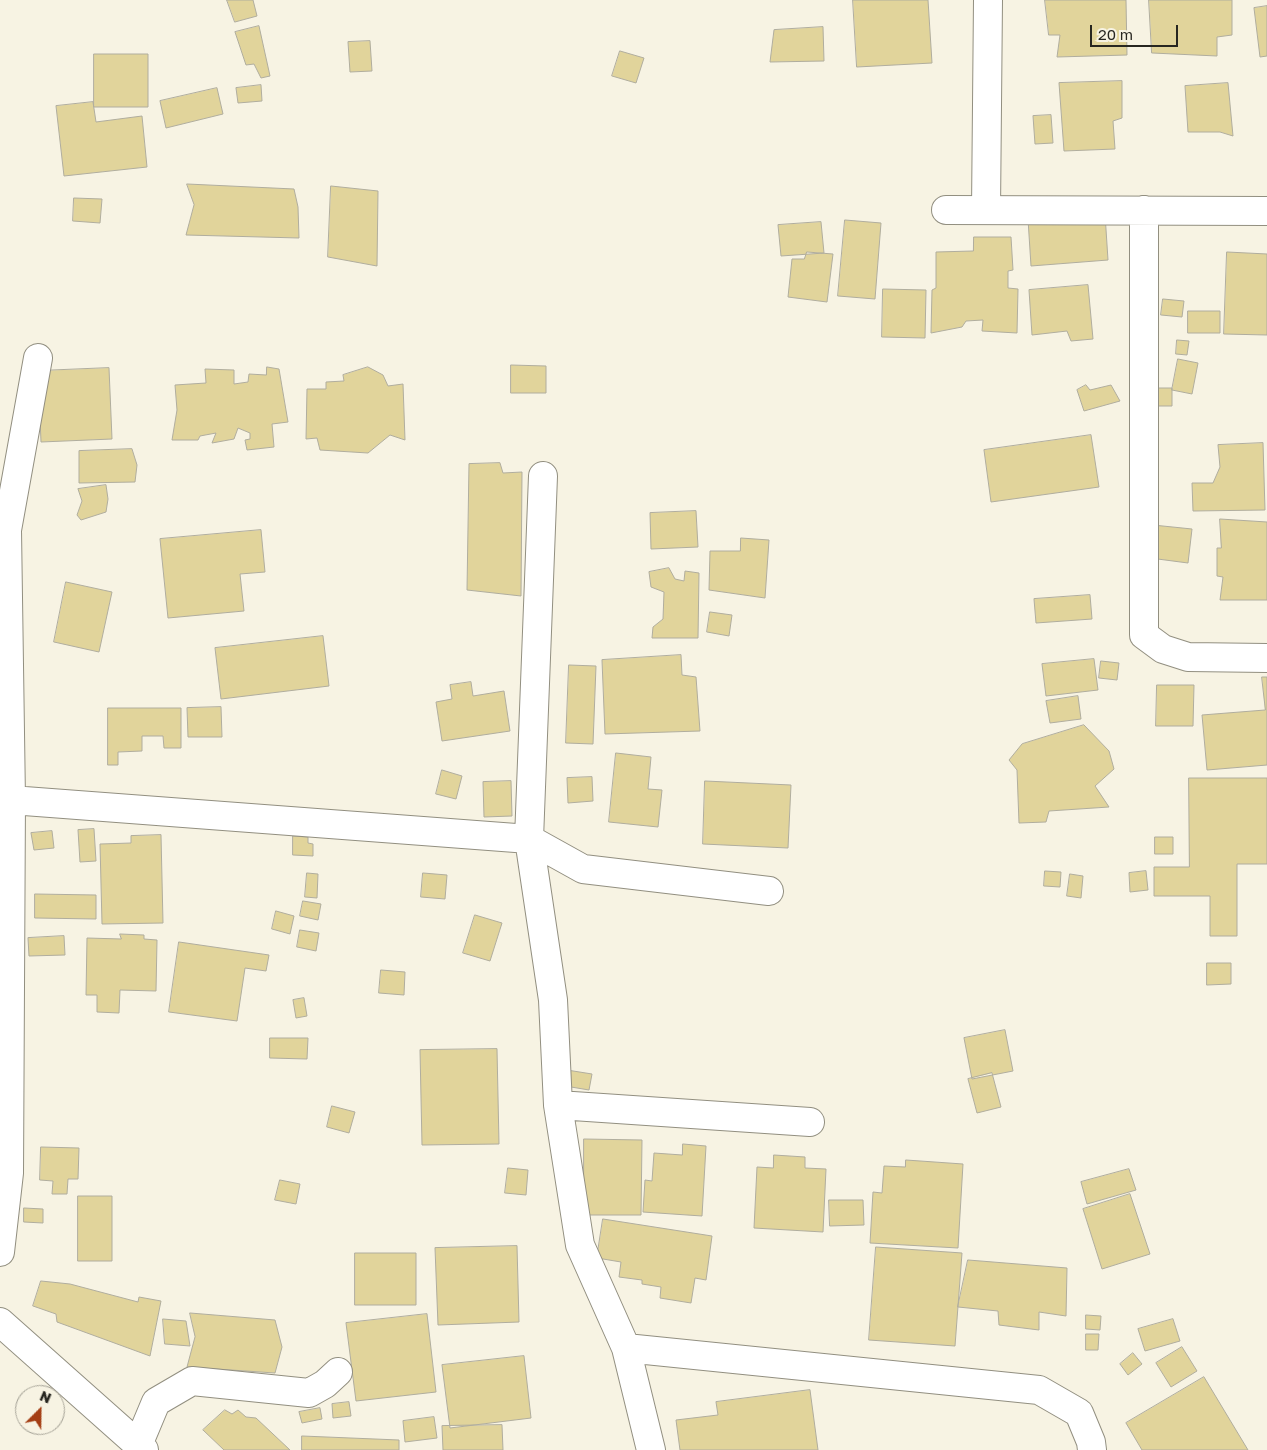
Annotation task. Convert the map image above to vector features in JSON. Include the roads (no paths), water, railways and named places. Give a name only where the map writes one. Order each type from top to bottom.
[{"type":"street","points":[[986,210],[988,0]]},
{"type":"street","points":[[946,210],[1267,212]]},
{"type":"street","points":[[1144,210],[1144,636],[1163,649],[1188,658],[1267,658]]},
{"type":"street","points":[[0,1252],[9,1173],[11,800],[7,530],[38,358]]},
{"type":"street","points":[[543,476],[529,839],[553,1000],[558,1105],[580,1245],[626,1348],[651,1450]]},
{"type":"street","points":[[11,800],[529,839],[584,869],[769,891]]},
{"type":"street","points":[[558,1105],[810,1122]]},
{"type":"street","points":[[0,1322],[141,1447],[156,1402],[192,1381],[309,1393],[325,1384],[338,1372]]},
{"type":"street","points":[[626,1348],[1039,1390],[1079,1413],[1091,1442],[1092,1450]]}]
